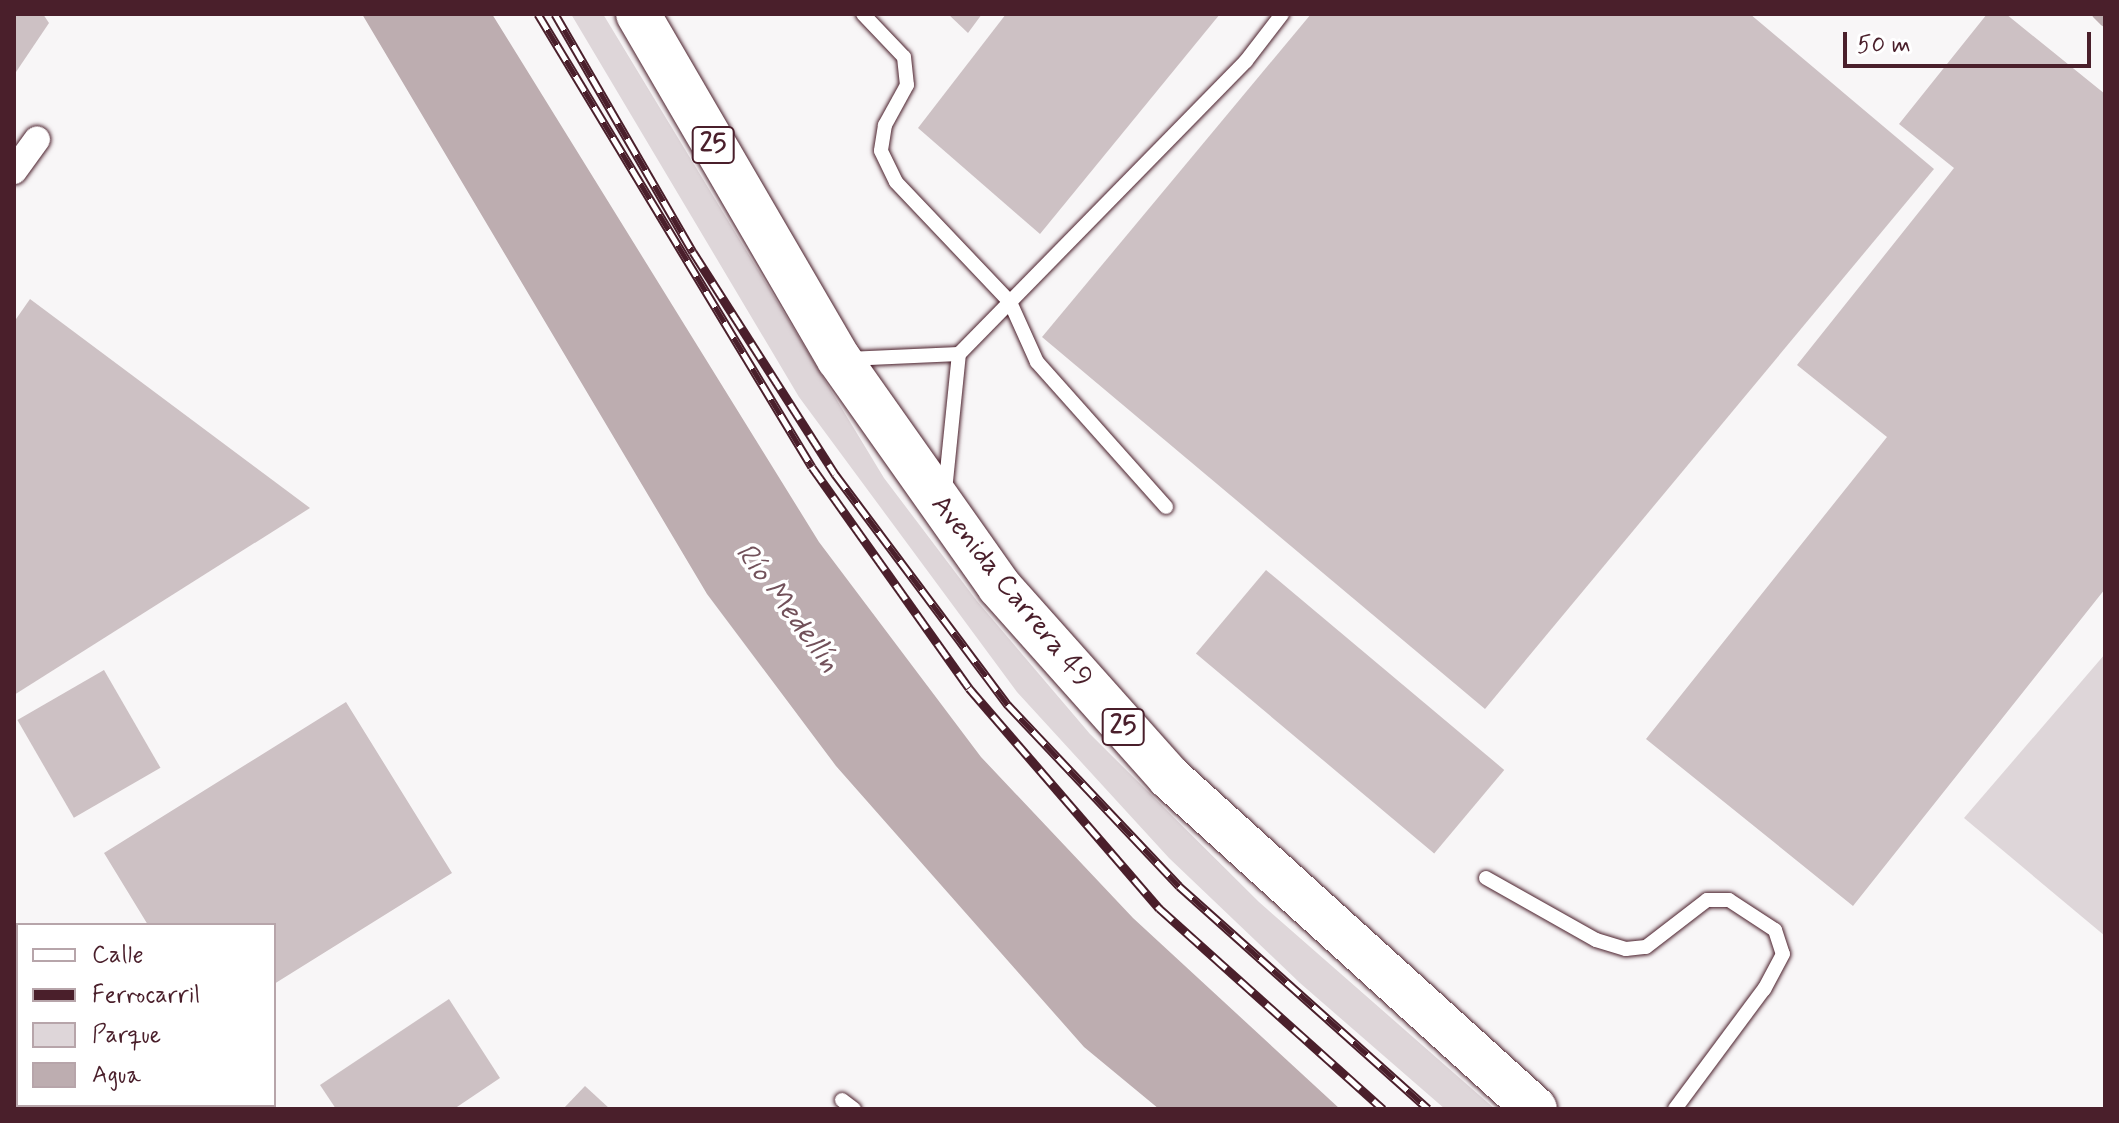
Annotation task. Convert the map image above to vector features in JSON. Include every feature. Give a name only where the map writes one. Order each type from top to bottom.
[{"type":"highway","name":"Avenida Carrera 49","points":[[638,14],[839,359],[999,586],[1169,777],[1535,1109]]},
{"type":"street","points":[[14,171],[37,139]]},
{"type":"lane","points":[[863,14],[904,57],[907,85],[885,125],[881,151],[896,182],[1010,302],[1037,362],[1166,507]]},
{"type":"lane","points":[[943,510],[959,354],[1246,61],[1282,14]]},
{"type":"lane","points":[[839,359],[959,354]]},
{"type":"lane","points":[[1486,878],[1596,940],[1626,949],[1646,947],[1707,900],[1729,900],[1775,930],[1783,954],[1764,989],[1675,1109]]},
{"type":"green space","points":[[571,14],[603,14],[884,478],[977,601],[1090,734],[1259,902],[1495,1109],[1445,1109],[1300,983],[1169,858],[1017,692],[799,397]]},
{"type":"green space","points":[[2105,654],[2105,936],[1964,818]]},
{"type":"water","name":"Río Medellín","points":[[362,14],[492,14],[819,542],[981,757],[1133,918],[1340,1109],[1159,1109],[1084,1047],[836,766],[707,594]]},
{"type":"building","points":[[14,14],[43,14],[49,23],[14,75]]},
{"type":"building","points":[[948,14],[982,14],[968,33]]},
{"type":"building","points":[[1006,14],[1220,14],[1040,234],[918,128]]},
{"type":"building","points":[[1311,14],[1750,14],[1934,169],[1485,709],[1042,337]]},
{"type":"building","points":[[1987,14],[2006,14],[2105,94],[2105,589],[1853,906],[1646,739],[1887,437],[1797,365],[1954,168],[1899,124]]},
{"type":"building","points":[[30,299],[310,508],[14,695],[14,322]]},
{"type":"building","points":[[1266,570],[1504,770],[1434,853],[1196,653]]},
{"type":"building","points":[[104,670],[160,768],[74,818],[17,720]]},
{"type":"building","points":[[346,702],[452,873],[276,983],[276,923],[147,923],[104,853]]},
{"type":"building","points":[[449,999],[500,1078],[454,1109],[336,1109],[320,1085]]},
{"type":"building","points":[[585,1086],[610,1109],[563,1109]]},
{"type":"waterway","points":[[2097,14],[2105,22]]},
{"type":"railway","points":[[538,14],[812,467],[969,688],[1159,908],[1383,1109]]},
{"type":"railway","points":[[555,14],[693,252],[835,474],[1008,705],[1179,886],[1428,1109]]}]
